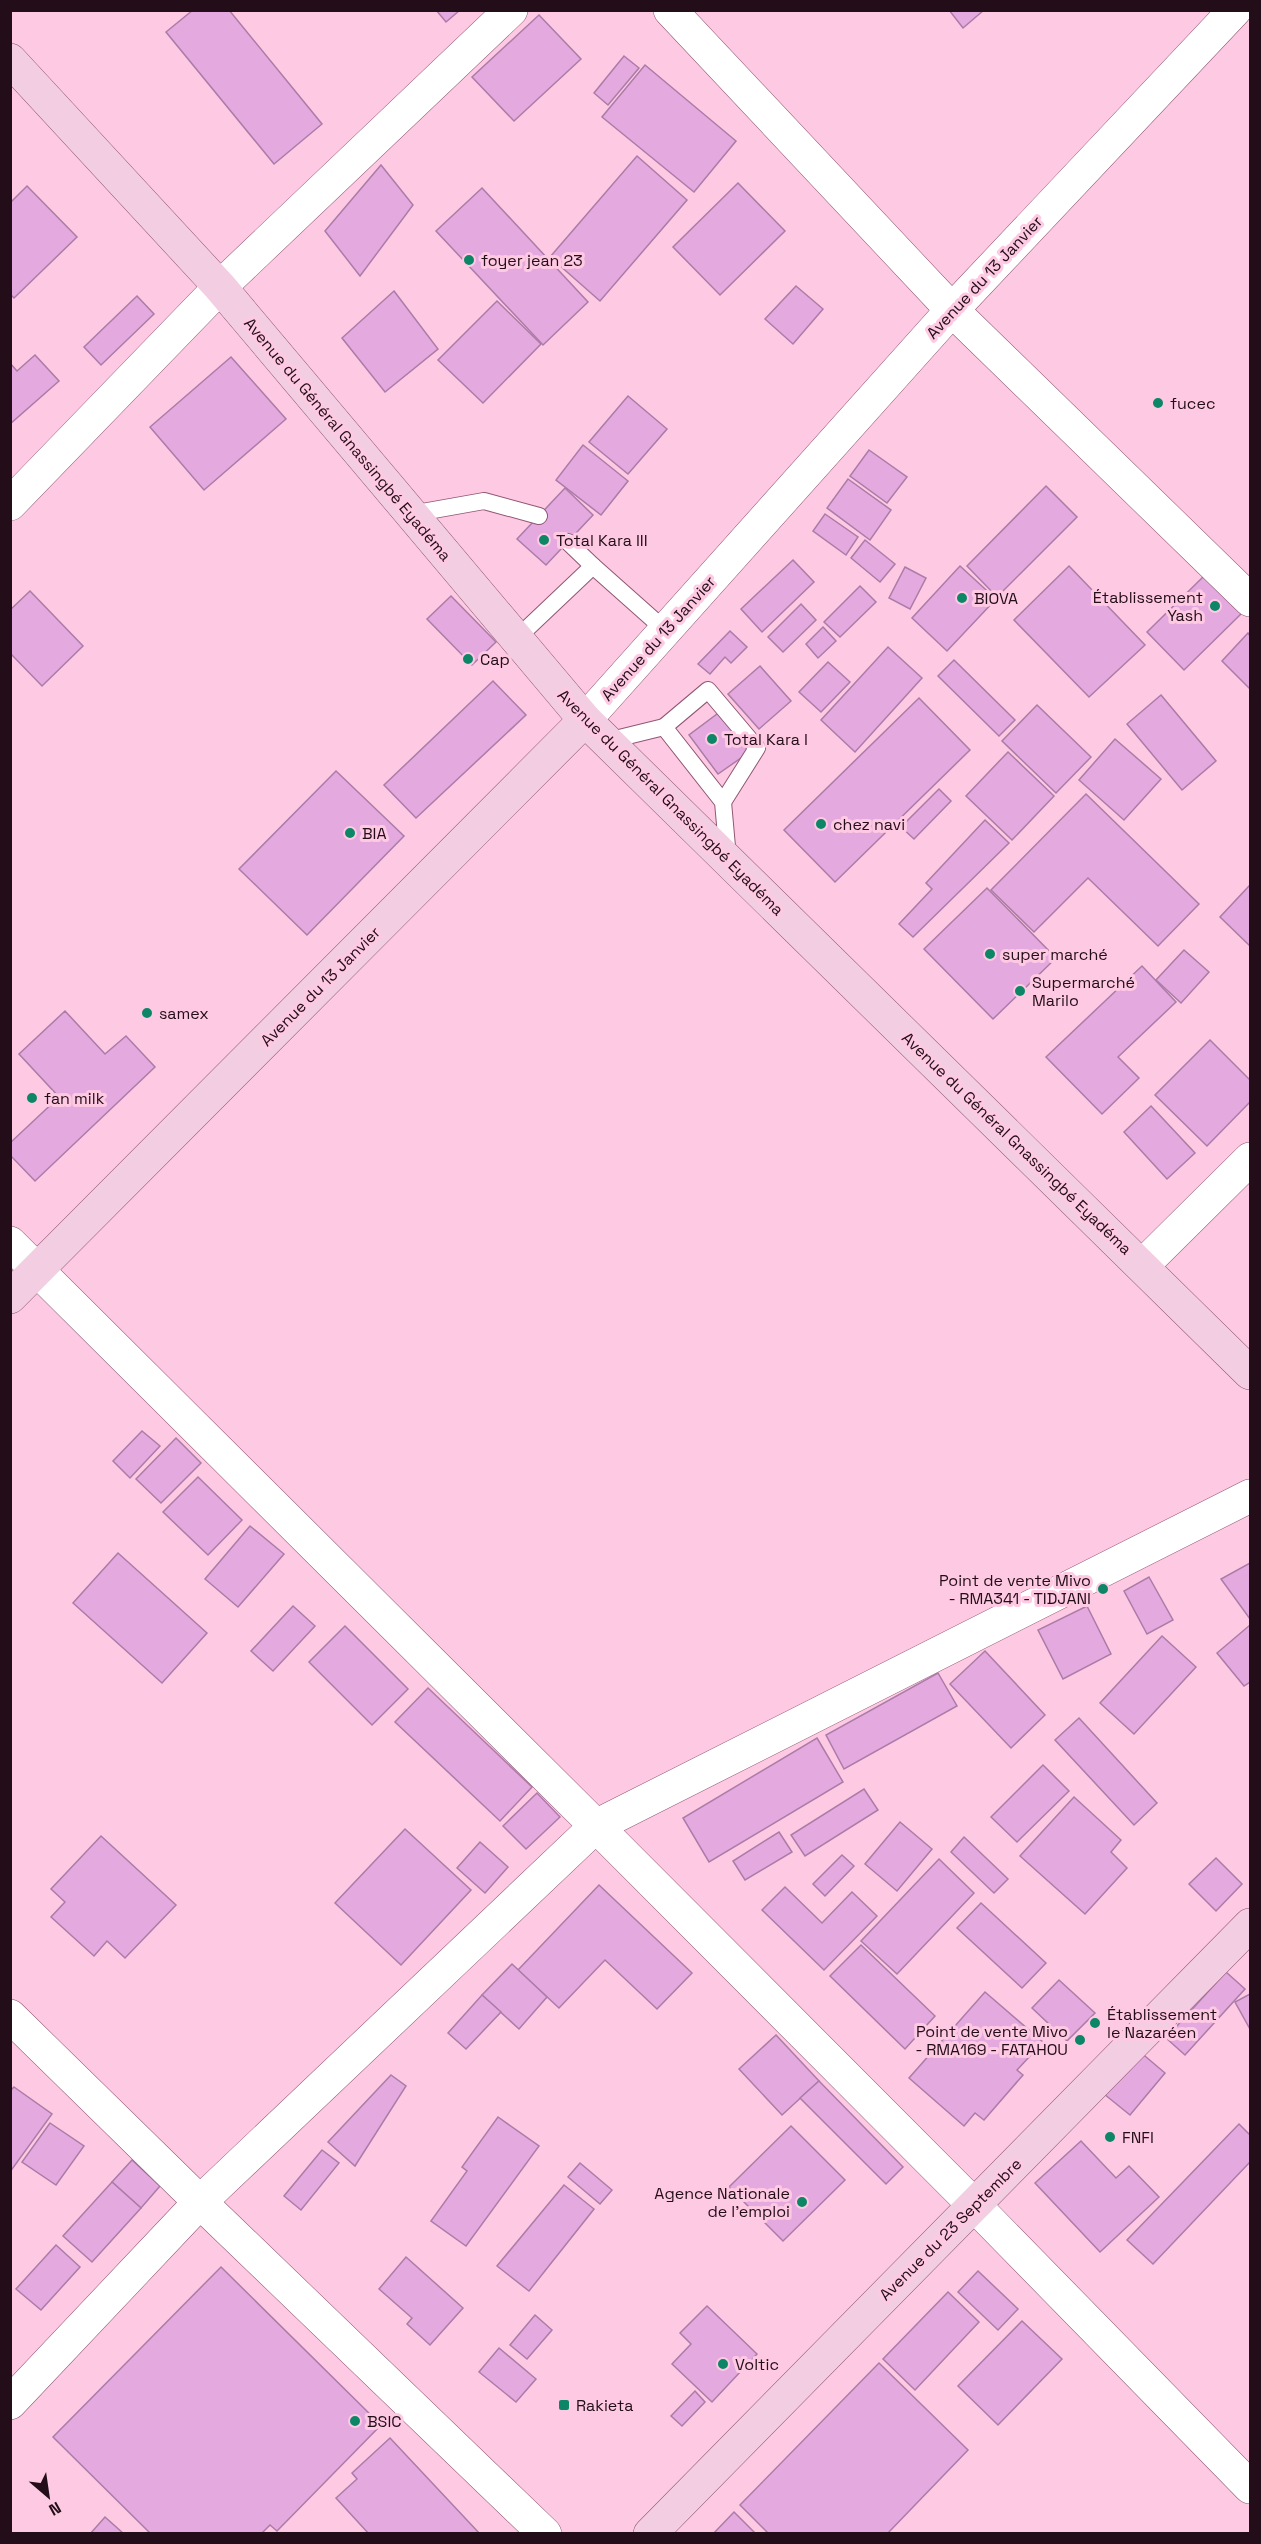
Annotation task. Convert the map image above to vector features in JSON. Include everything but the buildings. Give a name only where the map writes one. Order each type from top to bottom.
[{"type":"main road","name":"Avenue du Général Gnassingbé Eyadéma","points":[[10,60],[220,287],[596,731],[1251,1372]]},
{"type":"main road","name":"Avenue du 13 Janvier","points":[[10,1297],[596,731]]},
{"type":"main road","name":"Avenue du 23 Septembre","points":[[650,2534],[1251,1925]]},
{"type":"street","points":[[10,504],[220,287],[511,10]]},
{"type":"street","points":[[670,10],[952,310],[1249,595]]},
{"type":"street","name":"Avenue du 13 Janvier","points":[[596,731],[665,630],[952,310],[1235,10]]},
{"type":"street","points":[[1142,1266],[1251,1159]]},
{"type":"street","points":[[10,1243],[596,1826],[1251,2487]]},
{"type":"street","points":[[10,2403],[200,2202],[596,1826],[1251,1496]]},
{"type":"street","points":[[10,2016],[545,2534]]},
{"type":"lane","points":[[411,514],[484,501],[539,516]]},
{"type":"lane","points":[[568,542],[665,630]]},
{"type":"lane","points":[[516,639],[593,566]]},
{"type":"lane","points":[[596,731],[664,727],[708,690],[757,748],[723,802]]},
{"type":"lane","points":[[664,727],[723,802],[729,861]]},
{"type":"place","name":"foyer jean 23","points":[[469,260]]},
{"type":"place","name":"fucec","points":[[1158,403]]},
{"type":"place","name":"Total Kara III","points":[[544,540]]},
{"type":"place","name":"BIOVA","points":[[962,598]]},
{"type":"place","name":"Établissement Yash","points":[[1215,606]]},
{"type":"place","name":"Cap","points":[[468,659]]},
{"type":"place","name":"Total Kara I","points":[[712,739]]},
{"type":"place","name":"chez navi","points":[[821,824]]},
{"type":"place","name":"BIA","points":[[350,833]]},
{"type":"place","name":"super marché","points":[[990,954]]},
{"type":"place","name":"Supermarché Marilo","points":[[1020,991]]},
{"type":"place","name":"samex","points":[[147,1013]]},
{"type":"place","name":"fan milk","points":[[32,1098]]},
{"type":"place","name":"Point de vente Mivo - RMA341 - TIDJANI","points":[[1103,1589]]},
{"type":"place","name":"Établissement le Nazaréen","points":[[1095,2023]]},
{"type":"place","name":"Point de vente Mivo - RMA169 - FATAHOU","points":[[1080,2040]]},
{"type":"place","name":"FNFI","points":[[1110,2137]]},
{"type":"place","name":"Agence Nationale de l'emploi","points":[[802,2202]]},
{"type":"place","name":"Voltic","points":[[723,2364]]},
{"type":"place","name":"Rakieta","points":[[564,2405]]},
{"type":"place","name":"BSIC","points":[[355,2421]]}]
